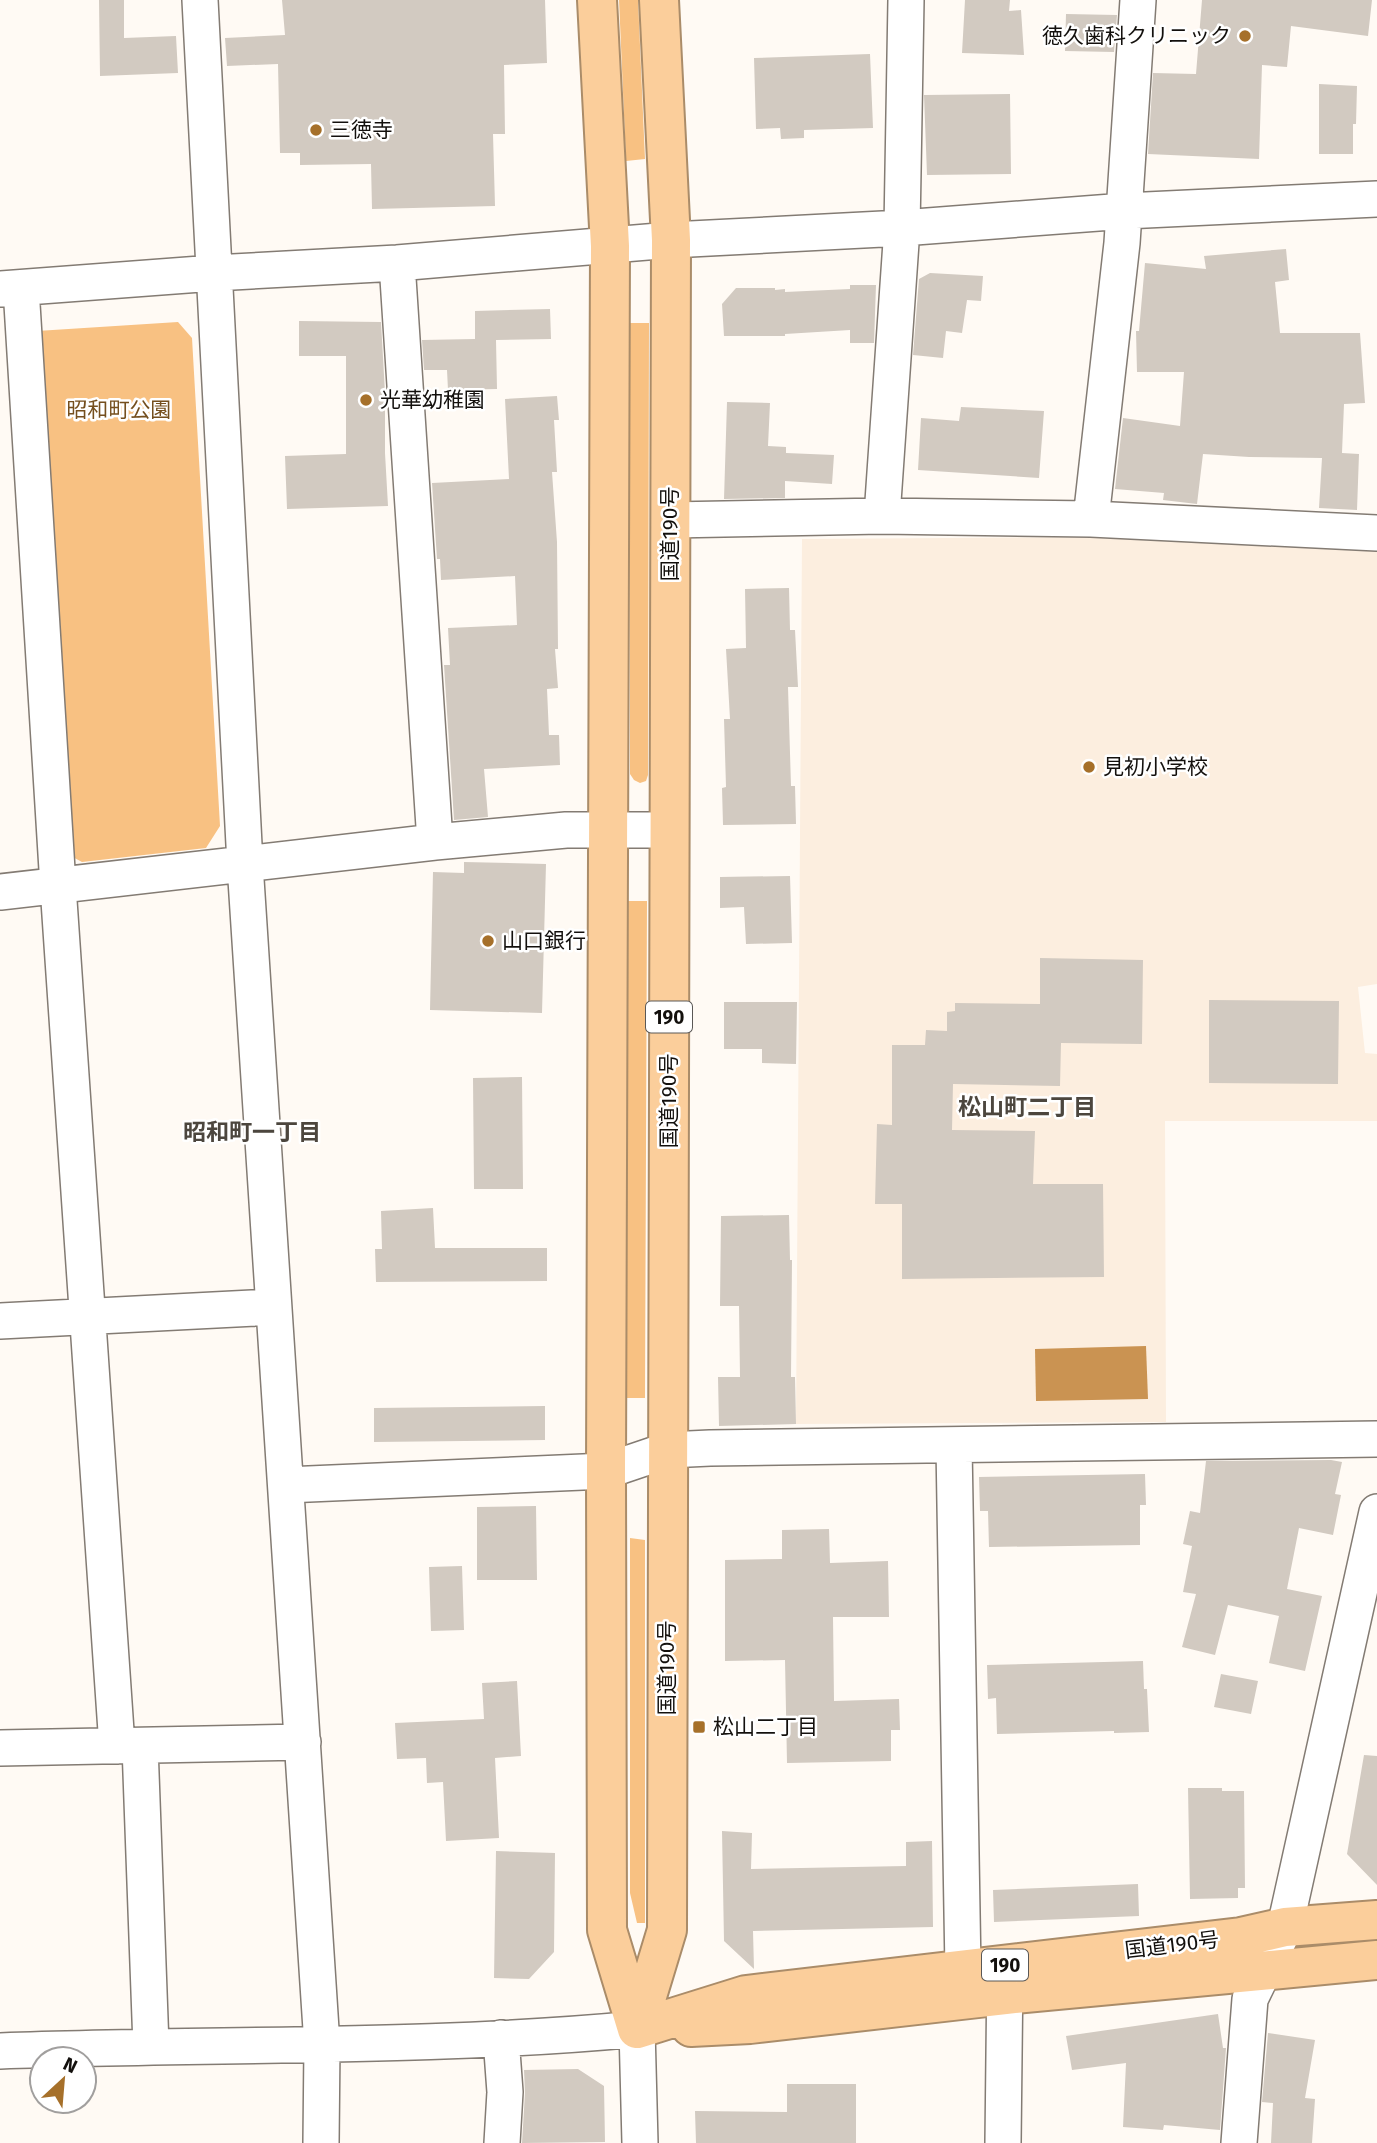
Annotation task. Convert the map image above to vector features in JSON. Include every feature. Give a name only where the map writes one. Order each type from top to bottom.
[{"type":"highway","points":[[597,0],[610,246],[607,1930],[637,2029]]},
{"type":"highway","name":"国道190号","points":[[637,2029],[667,1930],[671,240],[659,0]]},
{"type":"highway","name":"国道190号","points":[[637,2029],[750,2024],[1005,1980],[1285,1927],[1377,1920]]},
{"type":"highway","name":"国道190号","points":[[637,2029],[746,1995],[962,1970],[1005,1980],[1263,1969],[1377,1960]]},
{"type":"street","points":[[201,0],[245,864],[322,2045],[321,2143]]},
{"type":"street","points":[[882,516],[902,228],[906,0]]},
{"type":"street","points":[[1091,520],[1125,211],[1138,0]]},
{"type":"street","points":[[151,2046],[128,1746],[88,1316],[58,886],[10,288],[397,263],[671,240],[902,228],[1125,211],[1377,201]]},
{"type":"street","points":[[397,263],[435,842]]},
{"type":"street","points":[[671,520],[882,516],[1091,520],[1377,533]]},
{"type":"street","points":[[0,892],[435,842],[566,830],[670,830]]},
{"type":"street","points":[[0,1321],[273,1307]]},
{"type":"street","points":[[286,1485],[606,1471],[668,1450],[1377,1439]]},
{"type":"street","points":[[954,1446],[962,1970]]},
{"type":"street","points":[[1239,2143],[1250,1999],[1285,1927],[1377,1512]]},
{"type":"street","points":[[0,1748],[303,1742]]},
{"type":"street","points":[[1003,2143],[1005,1980]]},
{"type":"street","points":[[0,2051],[151,2046],[322,2045],[561,2036],[637,2029],[640,2143]]},
{"type":"street","points":[[501,2038],[505,2092],[502,2143]]},
{"type":"shaded area","name":"見初小学校","points":[[1089,537],[1377,549],[1377,984],[1358,987],[1365,1053],[1377,1054],[1377,1121],[1165,1121],[1166,1422],[796,1424],[802,539]]},
{"type":"shaded area","points":[[1146,1346],[1148,1399],[1036,1401],[1035,1349]]},
{"type":"green space","points":[[619,0],[638,0],[645,159],[626,161]]},
{"type":"green space","name":"昭和町公園","points":[[178,322],[192,338],[220,826],[206,848],[82,862],[69,855],[37,331]]},
{"type":"green space","points":[[629,323],[649,323],[648,775],[646,781],[640,783],[630,774]]},
{"type":"green space","points":[[628,901],[647,901],[645,1398],[624,1398]]},
{"type":"green space","points":[[630,1538],[645,1540],[645,1923],[637,1923],[630,1893]]},
{"type":"building","points":[[99,0],[124,0],[124,38],[176,36],[178,73],[100,76]]},
{"type":"building","points":[[282,0],[545,0],[547,63],[504,65],[505,134],[493,134],[495,206],[372,209],[371,164],[300,165],[300,153],[280,153],[278,64],[227,66],[225,38],[285,35]]},
{"type":"building","points":[[965,0],[1010,0],[1009,11],[1021,10],[1024,55],[962,53]]},
{"type":"building","points":[[1202,0],[1372,0],[1368,36],[1291,26],[1287,67],[1262,65],[1259,159],[1148,154],[1153,73],[1196,74]]},
{"type":"building","points":[[1066,14],[1117,15],[1114,52],[1065,51]]},
{"type":"building","points":[[870,54],[873,128],[804,130],[804,138],[781,139],[780,128],[756,129],[754,58]]},
{"type":"building","points":[[1319,84],[1357,86],[1353,154],[1319,154]]},
{"type":"building","points":[[1010,94],[1011,174],[927,175],[924,95]]},
{"type":"building","points":[[1286,249],[1289,280],[1275,282],[1280,333],[1360,333],[1365,403],[1344,404],[1342,453],[1359,454],[1357,510],[1319,508],[1322,458],[1203,454],[1197,504],[1163,500],[1164,493],[1115,489],[1123,418],[1180,426],[1184,372],[1137,372],[1136,331],[1139,331],[1145,263],[1206,269],[1204,256]]},
{"type":"building","points":[[930,273],[983,276],[981,301],[967,300],[962,333],[946,331],[943,358],[913,355],[919,279]]},
{"type":"building","points":[[850,285],[876,285],[874,343],[850,343],[850,330],[785,336],[724,336],[722,304],[736,288],[775,288],[785,289],[785,292],[850,289]]},
{"type":"building","points":[[550,309],[551,339],[496,340],[497,389],[448,390],[447,370],[424,370],[422,340],[475,339],[475,311]]},
{"type":"building","points":[[299,321],[381,322],[388,506],[287,509],[285,456],[346,454],[346,356],[299,356]]},
{"type":"building","points":[[557,396],[559,420],[554,420],[557,472],[552,472],[557,542],[558,649],[555,649],[558,688],[547,689],[549,735],[559,735],[560,765],[484,769],[488,817],[454,820],[444,665],[450,665],[448,628],[517,625],[515,576],[441,580],[432,483],[509,479],[505,399]]},
{"type":"building","points":[[727,402],[770,403],[768,446],[786,447],[786,453],[834,455],[832,484],[785,481],[785,498],[724,499]]},
{"type":"building","points":[[961,407],[1044,411],[1039,478],[918,470],[921,418],[959,421]]},
{"type":"building","points":[[789,588],[790,630],[795,630],[798,687],[788,687],[791,786],[795,786],[796,824],[723,825],[722,788],[726,787],[724,719],[730,719],[726,649],[746,648],[745,589]]},
{"type":"building","name":"山口銀行","points":[[464,862],[546,864],[542,1013],[430,1010],[433,872],[464,873]]},
{"type":"building","points":[[790,876],[792,943],[746,944],[744,907],[720,908],[720,877]]},
{"type":"building","points":[[1040,958],[1143,960],[1142,1044],[1061,1043],[1060,1086],[953,1084],[952,1130],[1035,1131],[1033,1184],[1103,1184],[1104,1277],[902,1279],[902,1204],[875,1204],[877,1124],[892,1125],[892,1045],[925,1045],[926,1030],[947,1031],[947,1012],[955,1011],[955,1003],[1040,1004]]},
{"type":"building","points":[[1209,1000],[1339,1001],[1338,1084],[1209,1083]]},
{"type":"building","points":[[724,1002],[797,1002],[796,1064],[762,1063],[762,1049],[724,1049]]},
{"type":"building","points":[[522,1077],[523,1189],[474,1189],[473,1078]]},
{"type":"building","points":[[433,1208],[435,1248],[547,1248],[547,1281],[376,1282],[375,1249],[382,1249],[381,1211]]},
{"type":"building","points":[[789,1215],[792,1260],[791,1377],[795,1377],[796,1424],[719,1426],[718,1377],[740,1377],[739,1306],[720,1306],[721,1216]]},
{"type":"building","points":[[545,1406],[545,1440],[374,1442],[374,1408]]},
{"type":"building","points":[[1206,1461],[1342,1462],[1335,1494],[1341,1495],[1333,1535],[1299,1528],[1287,1589],[1322,1596],[1305,1671],[1269,1663],[1279,1616],[1228,1605],[1215,1655],[1182,1647],[1196,1594],[1183,1592],[1192,1546],[1183,1544],[1190,1511],[1200,1513]]},
{"type":"building","points":[[1145,1474],[1146,1505],[1140,1505],[1140,1545],[989,1547],[988,1511],[980,1511],[979,1477]]},
{"type":"building","points":[[536,1506],[537,1580],[477,1580],[477,1507]]},
{"type":"building","points":[[829,1529],[830,1563],[888,1561],[889,1617],[833,1617],[834,1701],[899,1699],[900,1730],[891,1730],[891,1761],[787,1763],[785,1660],[725,1661],[725,1560],[782,1559],[782,1530]]},
{"type":"building","points":[[462,1566],[464,1630],[431,1631],[429,1567]]},
{"type":"building","points":[[1143,1661],[1149,1732],[997,1734],[996,1698],[988,1699],[987,1665]]},
{"type":"building","points":[[1221,1674],[1258,1681],[1251,1714],[1214,1707]]},
{"type":"building","points":[[517,1681],[521,1756],[495,1758],[499,1838],[446,1841],[443,1782],[427,1783],[426,1758],[397,1759],[395,1723],[484,1719],[482,1683]]},
{"type":"building","points":[[1364,1755],[1377,1756],[1377,1885],[1347,1854]]},
{"type":"building","points":[[1188,1788],[1244,1791],[1245,1888],[1238,1888],[1238,1898],[1190,1899]]},
{"type":"building","points":[[722,1831],[752,1833],[751,1869],[906,1866],[906,1842],[932,1841],[933,1927],[753,1931],[754,1969],[724,1941]]},
{"type":"building","points":[[496,1851],[555,1853],[554,1952],[529,1979],[494,1978]]},
{"type":"building","points":[[1138,1884],[1139,1916],[994,1922],[993,1890]]},
{"type":"building","points":[[1218,2014],[1223,2048],[1226,2048],[1220,2130],[1164,2125],[1163,2130],[1123,2127],[1126,2063],[1072,2070],[1066,2036]]},
{"type":"building","points":[[1268,2033],[1315,2040],[1305,2098],[1315,2099],[1312,2143],[1271,2143],[1273,2103],[1262,2102]]},
{"type":"building","points":[[578,2069],[604,2086],[605,2142],[522,2143],[524,2070]]},
{"type":"building","points":[[787,2084],[856,2084],[856,2143],[696,2143],[695,2111],[787,2112]]},
{"type":"place","name":"徳久歯科クリニック","points":[[1245,36]]},
{"type":"place","name":"三徳寺","points":[[316,130]]},
{"type":"place","name":"光華幼稚園","points":[[366,400]]},
{"type":"place","name":"見初小学校","points":[[1089,767]]},
{"type":"place","name":"山口銀行","points":[[488,941]]},
{"type":"place","name":"松山二丁目","points":[[699,1727]]},
{"type":"district","name":"松山町二丁目","points":[[1027,1107]]},
{"type":"district","name":"昭和町一丁目","points":[[252,1132]]}]
